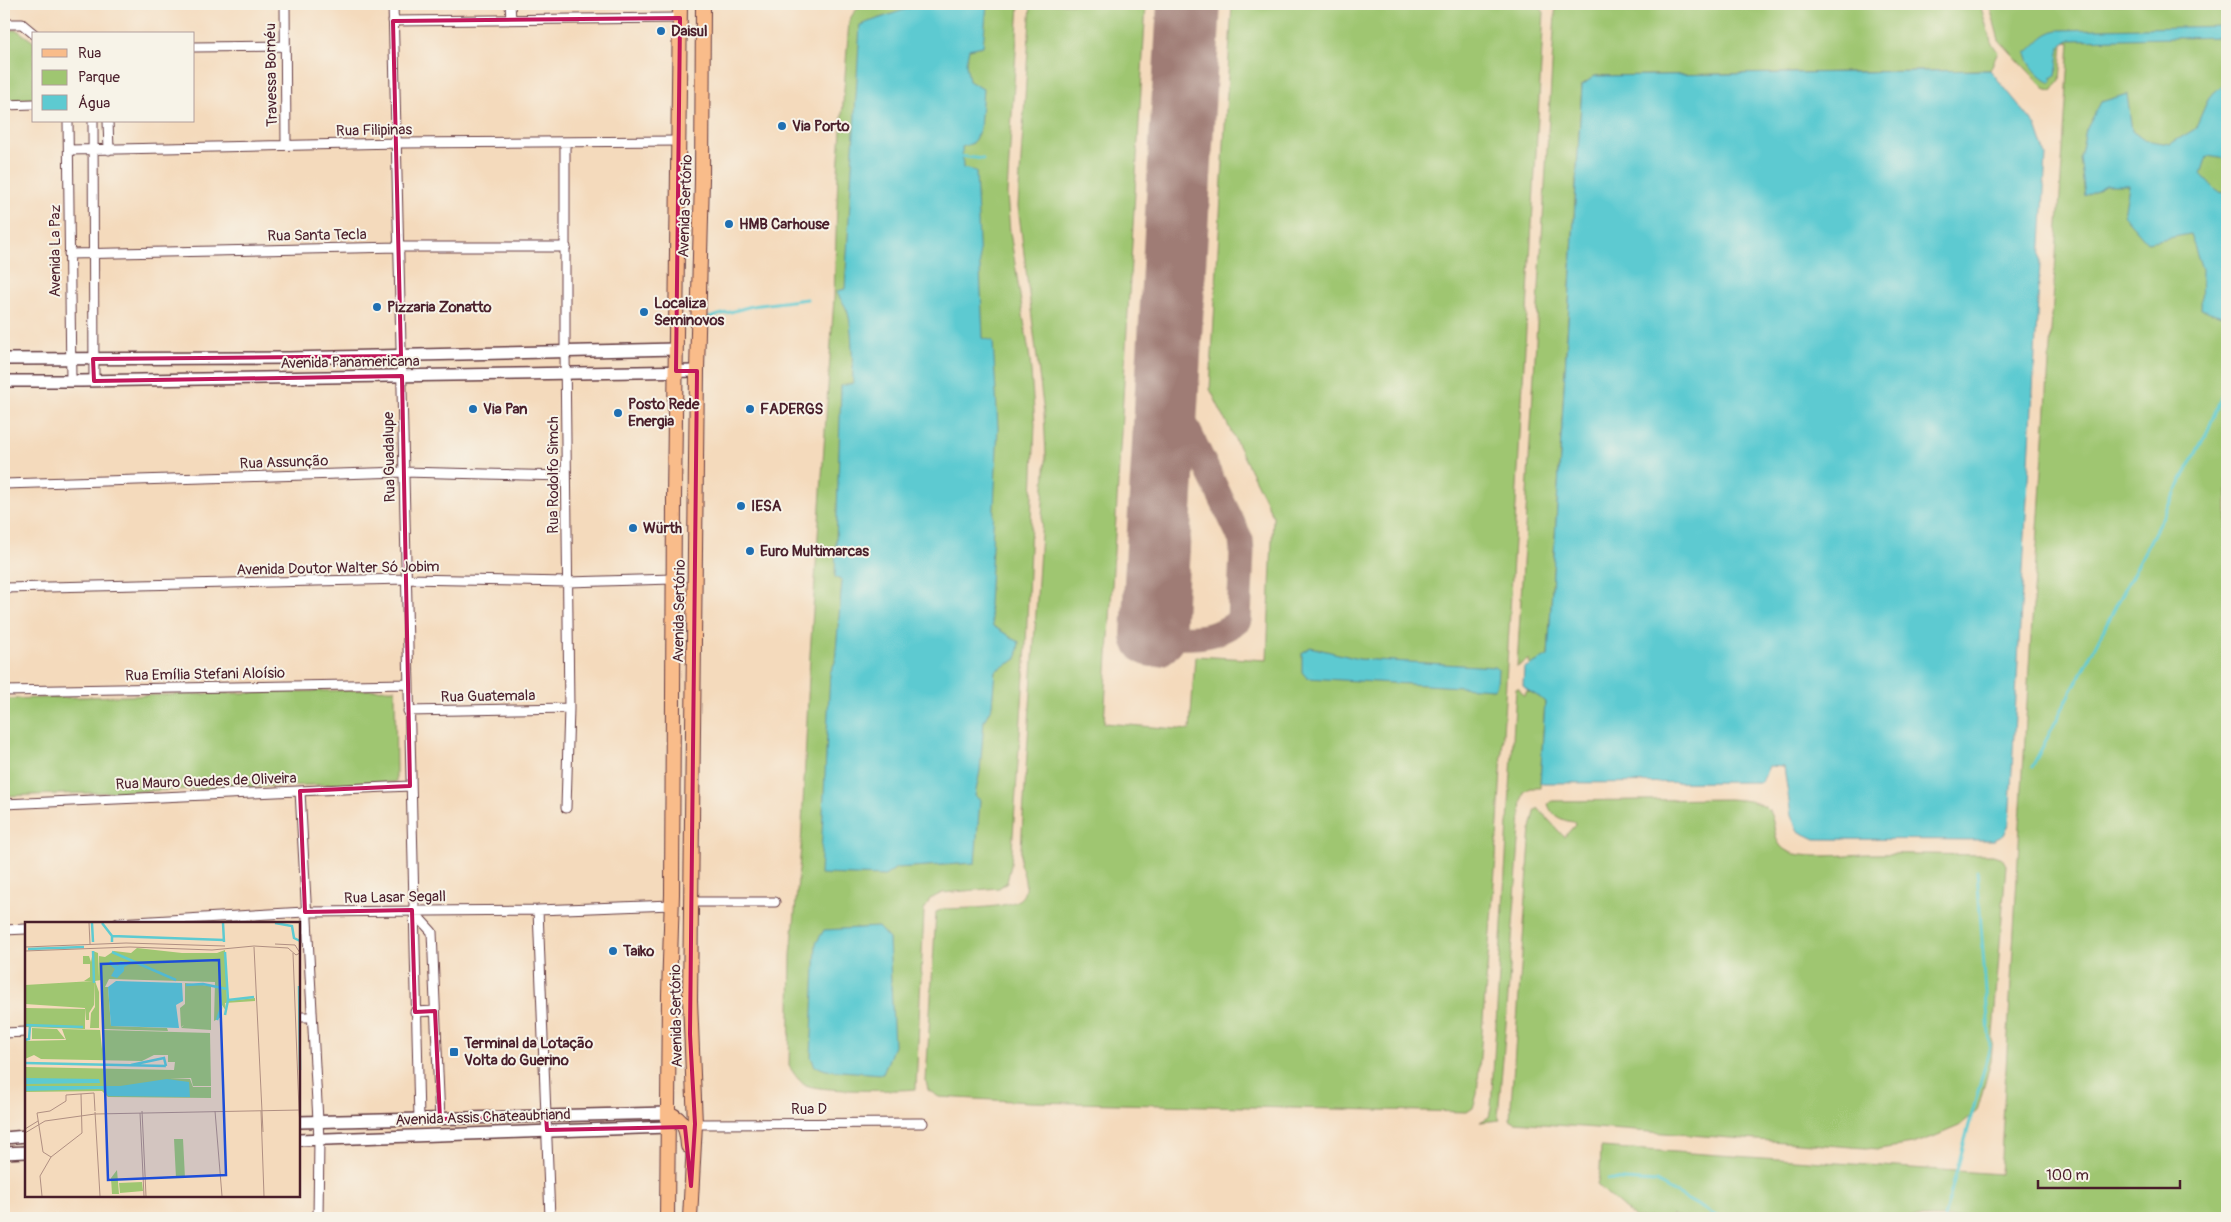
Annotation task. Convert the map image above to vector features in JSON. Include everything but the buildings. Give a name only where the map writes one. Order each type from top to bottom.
[{"type":"main road","name":"Avenida Sertório","points":[[690,1218],[695,1124],[690,1034],[703,4]]},
{"type":"main road","name":"Avenida Sertório","points":[[667,1218],[672,905],[680,11]]},
{"type":"main road","points":[[668,1120],[679,1118],[686,1128],[691,1186]]},
{"type":"street","name":"Travessa Bornéu","points":[[284,4],[286,145]]},
{"type":"street","name":"Rua Guadalupe","points":[[393,4],[398,143],[412,910],[419,1119]]},
{"type":"street","points":[[510,4],[511,19]]},
{"type":"street","points":[[393,21],[511,19],[680,11]]},
{"type":"street","points":[[4,24],[22,24],[32,32]]},
{"type":"street","points":[[195,47],[284,46]]},
{"type":"street","points":[[4,105],[32,104]]},
{"type":"street","name":"Avenida La Paz","points":[[68,122],[71,381]]},
{"type":"street","points":[[93,122],[94,381]]},
{"type":"street","points":[[108,122],[109,150]]},
{"type":"street","name":"Rua Filipinas","points":[[69,150],[398,143],[678,141]]},
{"type":"street","name":"Rua Rodolfo Simch","points":[[565,142],[565,373],[569,708],[566,808]]},
{"type":"street","name":"Rua Santa Tecla","points":[[69,254],[399,247],[566,247]]},
{"type":"street","name":"Avenida Panamericana","points":[[4,359],[401,356],[676,349]]},
{"type":"street","name":"Avenida Panamericana","points":[[4,381],[697,370]]},
{"type":"street","name":"Rua Assunção","points":[[4,484],[404,472],[566,476]]},
{"type":"street","name":"Avenida Doutor Walter Só Jobim","points":[[4,588],[406,579],[568,582],[674,579]]},
{"type":"street","name":"Rua Emília Stefani Aloísio","points":[[4,691],[408,684]]},
{"type":"street","name":"Rua Guatemala","points":[[408,711],[569,708]]},
{"type":"street","name":"Rua Mauro Guedes de Oliveira","points":[[4,804],[410,786]]},
{"type":"street","points":[[300,791],[305,912],[319,1138],[318,1218]]},
{"type":"street","points":[[691,902],[775,902]]},
{"type":"street","name":"Rua Lasar Segall","points":[[135,922],[305,912],[538,910],[672,905]]},
{"type":"street","points":[[412,910],[432,930],[440,1119]]},
{"type":"street","points":[[538,910],[550,1218]]},
{"type":"street","points":[[4,930],[25,929]]},
{"type":"street","points":[[415,1012],[435,1011]]},
{"type":"street","points":[[300,1017],[312,1016]]},
{"type":"street","points":[[4,1033],[25,1032]]},
{"type":"street","name":"Avenida Assis Chateaubriand","points":[[300,1122],[546,1116],[668,1120]]},
{"type":"street","points":[[368,1120],[368,1136]]},
{"type":"street","name":"Avenida Assis Chateaubriand","points":[[300,1140],[546,1130],[668,1120]]},
{"type":"street","name":"Rua D","points":[[695,1124],[923,1122]]},
{"type":"street","points":[[4,1153],[21,1152],[15,1137]]},
{"type":"highlighted area","points":[[680,18],[676,371],[697,371],[690,1034],[695,1124],[691,1186],[685,1127],[547,1130],[546,1116],[440,1119],[435,1011],[415,1012],[412,910],[305,912],[300,791],[410,786],[402,376],[94,381],[93,359],[401,356],[393,21]]},
{"type":"green space","points":[[866,4],[1019,4],[1007,194],[1010,232],[1030,359],[1035,424],[1026,646],[1011,865],[1007,882],[999,888],[942,893],[930,899],[924,911],[916,1089],[840,1090],[811,1087],[804,1084],[789,1066],[791,955],[801,847],[810,655],[834,298],[838,172],[849,21],[860,7]]},
{"type":"green space","points":[[1031,4],[1146,4],[1104,723],[1190,730],[1195,656],[1267,660],[1273,516],[1210,389],[1232,4],[1537,4],[1544,12],[1496,858],[1477,1094],[1473,1108],[1467,1112],[1030,1102],[939,1097],[928,1090],[926,1081],[936,912],[944,909],[1007,904],[1021,898],[1025,891],[1024,877],[1020,864],[1046,455],[1044,414],[1018,206]]},
{"type":"green space","points":[[1557,4],[1980,4],[1991,42],[1998,52],[1990,70],[1595,76],[1582,85],[1548,657],[1530,665],[1529,659],[1517,667],[1555,13]]},
{"type":"green space","points":[[1989,4],[2227,4],[2227,1218],[1683,1218],[1672,1215],[1669,1218],[1635,1218],[1597,1185],[1600,1171],[1601,1147],[2000,1174],[2029,667],[2070,42],[2063,43],[2060,80],[2052,91],[2046,90],[1999,40]]},
{"type":"green space","points":[[4,30],[17,30],[32,41],[32,99],[4,100]]},
{"type":"green space","points":[[1518,688],[1524,696],[1527,691],[1538,695],[1545,702],[1540,788],[1531,788],[1524,792],[1522,799],[1498,1116],[1500,1120],[1480,1122],[1489,1117],[1491,1108],[1516,689]]},
{"type":"green space","points":[[395,689],[396,782],[4,796],[4,699]]},
{"type":"green space","points":[[1729,799],[1755,803],[1768,810],[1781,847],[1794,854],[1815,856],[1885,854],[1993,855],[2002,858],[2006,865],[1991,1061],[1977,1111],[1959,1126],[1913,1144],[1879,1149],[1515,1122],[1510,1119],[1531,828],[1535,812],[1538,808],[1564,837],[1575,825],[1574,822],[1555,815],[1548,804],[1552,801]]},
{"type":"water","points":[[921,4],[987,4],[983,46],[969,49],[966,63],[969,81],[983,89],[980,129],[973,143],[962,147],[963,168],[976,171],[983,338],[993,341],[998,428],[989,605],[993,626],[1019,642],[1017,659],[995,671],[992,706],[984,721],[980,771],[975,796],[980,800],[975,863],[896,868],[885,876],[820,874],[830,673],[835,662],[842,581],[835,577],[841,386],[853,383],[850,323],[846,308],[837,291],[845,289],[860,25]]},
{"type":"water","points":[[2227,26],[2227,37],[2069,40],[2060,46],[2056,75],[2052,77],[2051,83],[2035,71],[2026,53],[2044,36],[2058,30]]},
{"type":"water","points":[[1990,70],[2036,126],[2046,155],[2009,824],[2004,835],[1994,840],[1815,839],[1798,831],[1791,816],[1784,767],[1769,766],[1762,782],[1540,783],[1545,702],[1523,686],[1524,668],[1548,656],[1582,85],[1595,76]]},
{"type":"water","points":[[2227,81],[2227,159],[2207,156],[2201,174],[2217,191],[2227,194],[2227,318],[2201,309],[2202,269],[2190,234],[2147,242],[2124,216],[2129,185],[2105,185],[2085,196],[2080,158],[2086,130],[2101,102],[2127,94],[2132,131],[2144,140],[2170,144],[2195,129],[2209,97]]},
{"type":"water","points":[[1310,647],[1359,659],[1495,667],[1498,669],[1497,685],[1494,689],[1307,678],[1302,672],[1302,653]]},
{"type":"water","points":[[878,927],[889,939],[894,1046],[883,1074],[826,1070],[815,1066],[811,1057],[816,943],[824,930]]},
{"type":"waterway","points":[[959,156],[983,159]]},
{"type":"waterway","points":[[708,318],[752,306],[807,299]]},
{"type":"waterway","points":[[2032,767],[2208,430],[2227,382]]},
{"type":"waterway","points":[[1944,1218],[1990,1047],[1977,871]]},
{"type":"waterway","points":[[1608,1179],[1656,1182],[1720,1218]]},
{"type":"taxiway","points":[[1153,635],[1198,637],[1219,632],[1239,620],[1241,540],[1175,402],[1171,380],[1174,280]]},
{"type":"runway","points":[[1153,635],[1189,4]]},
{"type":"place","name":"Daisul","points":[[661,31]]},
{"type":"place","name":"Via Porto","points":[[782,126]]},
{"type":"place","name":"HMB Carhouse","points":[[729,224]]},
{"type":"place","name":"Pizzaria Zonatto","points":[[377,307]]},
{"type":"place","name":"Localiza Seminovos","points":[[644,312]]},
{"type":"place","name":"Via Pan","points":[[473,409]]},
{"type":"place","name":"FADERGS","points":[[750,409]]},
{"type":"place","name":"Posto Rede Energia","points":[[618,413]]},
{"type":"place","name":"IESA","points":[[741,506]]},
{"type":"place","name":"Würth","points":[[633,528]]},
{"type":"place","name":"Euro Multimarcas","points":[[750,551]]},
{"type":"place","name":"Taiko","points":[[613,951]]},
{"type":"place","name":"Terminal da Lotação Volta do Guerino","points":[[454,1052]]}]
